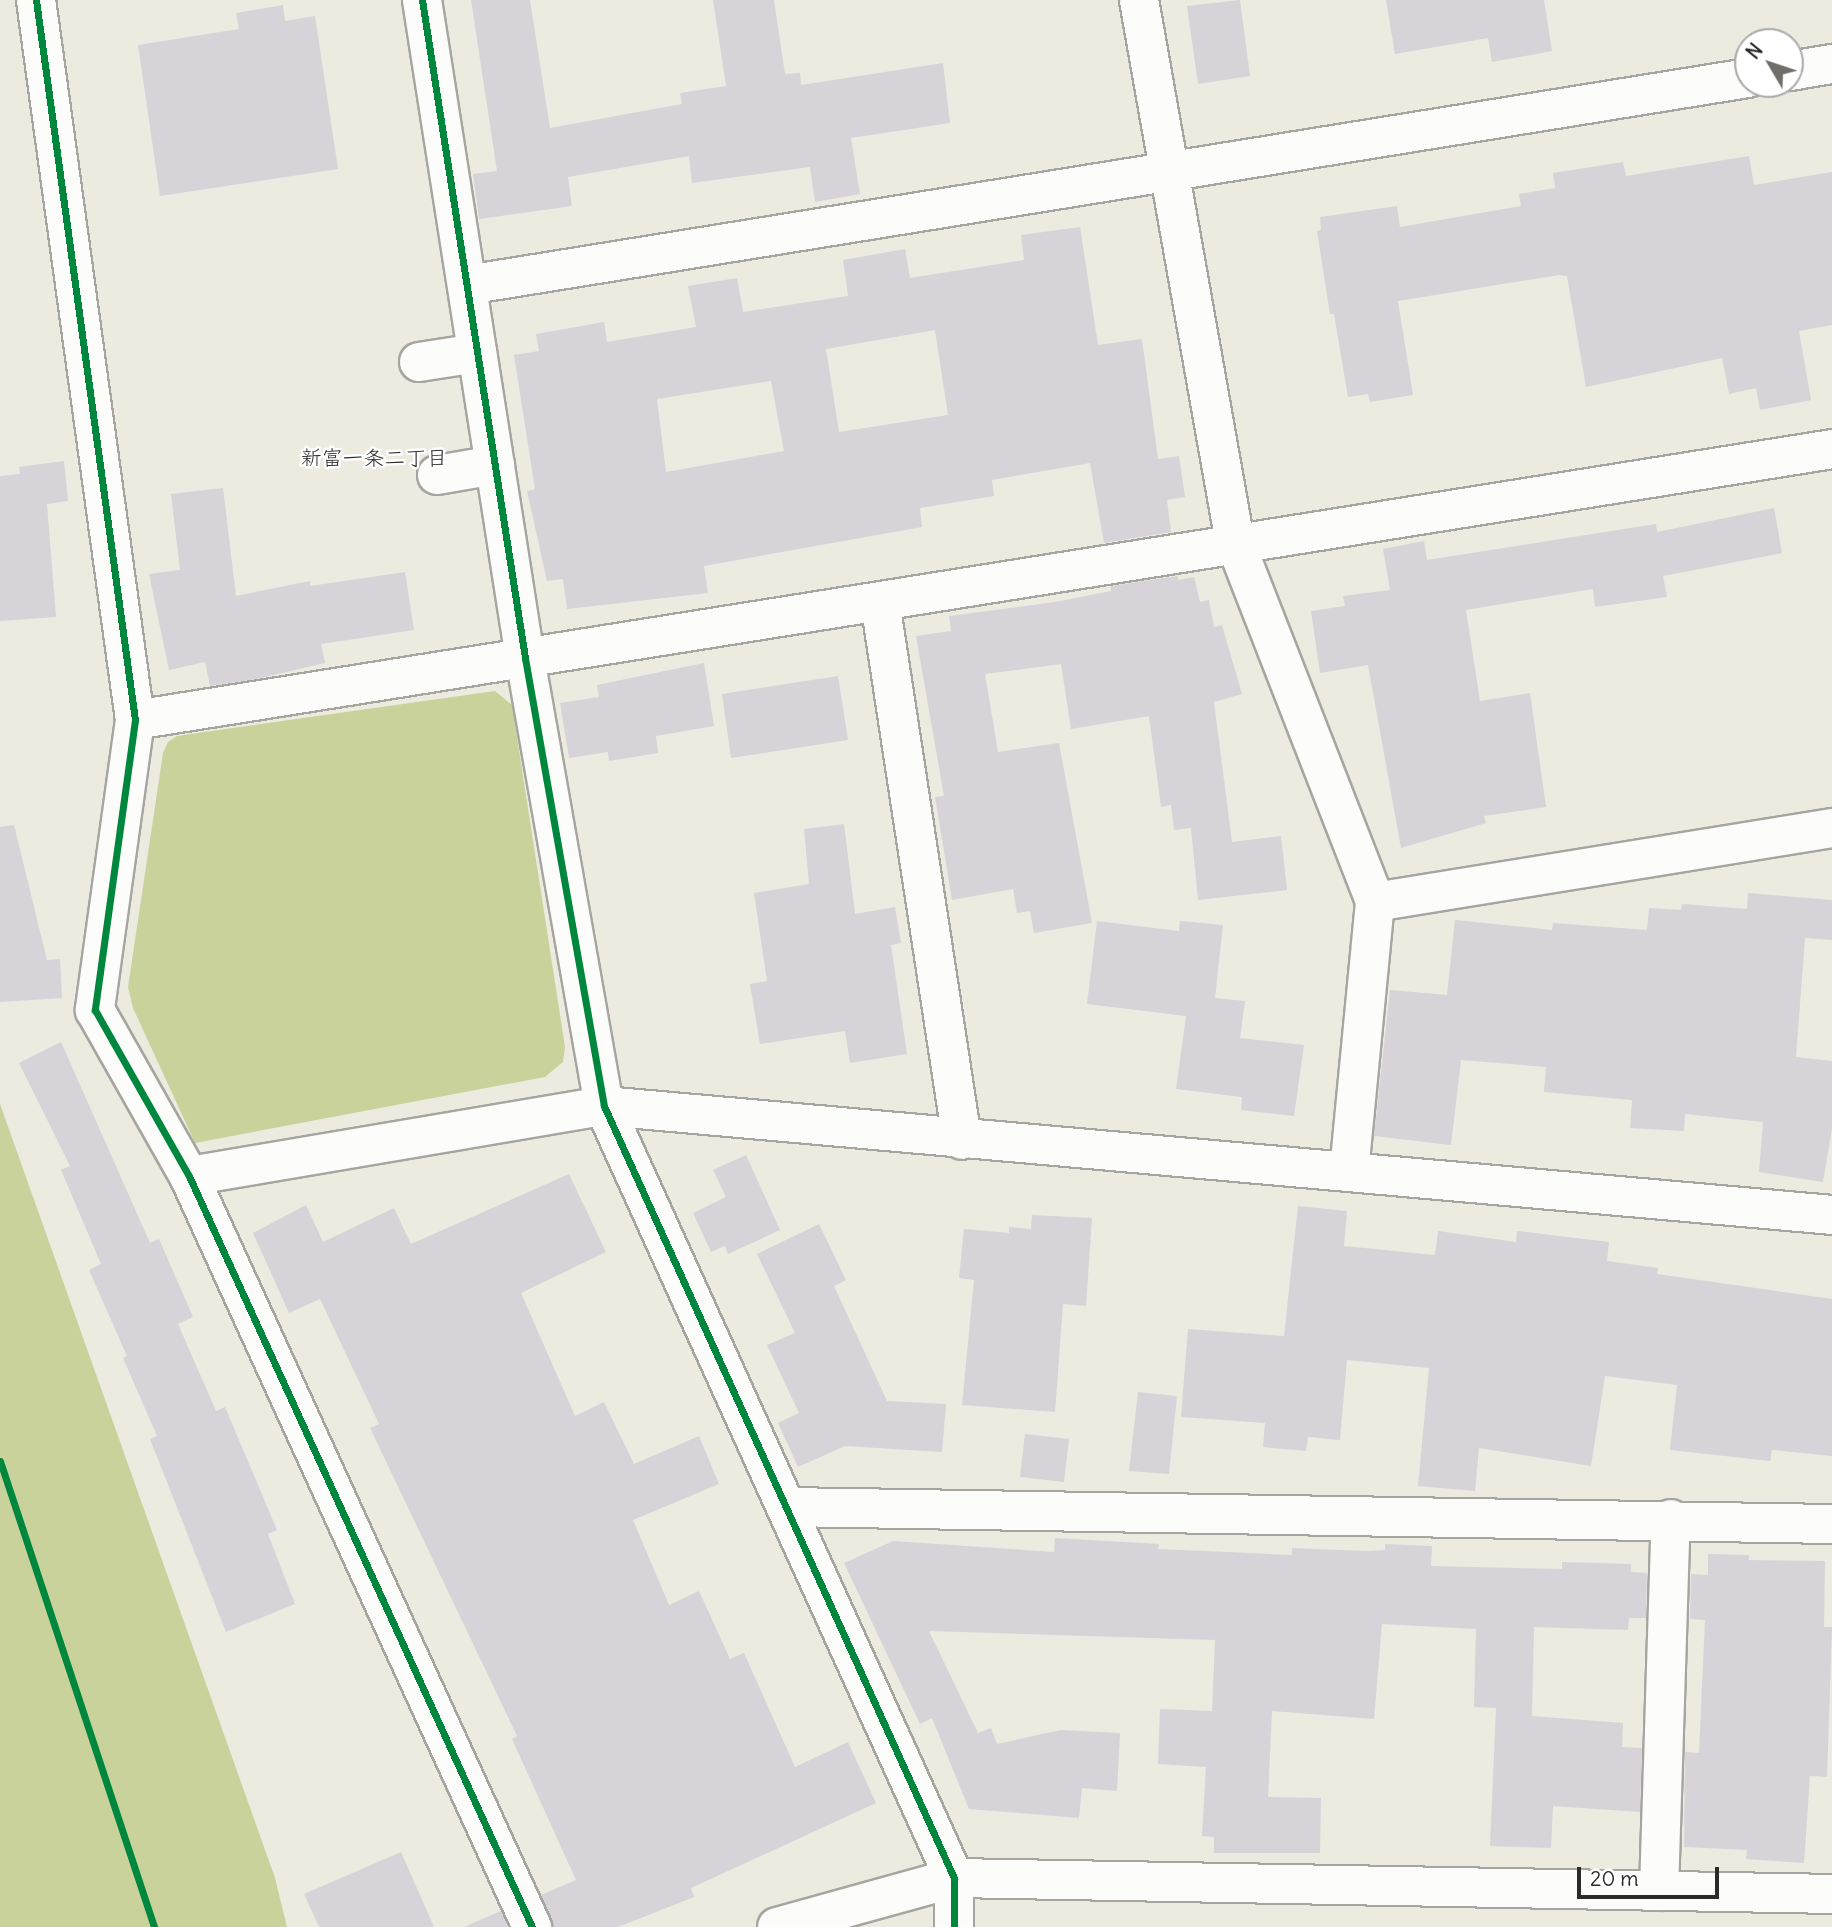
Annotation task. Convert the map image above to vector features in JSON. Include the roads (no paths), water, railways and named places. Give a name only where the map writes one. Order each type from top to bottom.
[{"type":"street","points":[[36,0],[135,720],[95,1010],[189,1176],[532,1927]]},
{"type":"street","points":[[422,0],[525,658],[604,1106],[954,1878],[954,1927]]},
{"type":"street","points":[[1139,0],[1235,542],[1375,902],[1349,1172]]},
{"type":"street","points":[[1804,69],[1832,64]]},
{"type":"street","points":[[467,285],[1734,80]]},
{"type":"street","points":[[419,362],[477,353]]},
{"type":"street","points":[[135,720],[880,602],[1235,542],[1832,449]]},
{"type":"street","points":[[438,475],[495,465]]},
{"type":"street","points":[[880,602],[962,1140]]},
{"type":"street","points":[[1375,902],[1832,828]]},
{"type":"street","points":[[189,1176],[604,1106],[962,1140],[1832,1214]]},
{"type":"street","points":[[786,1507],[1671,1519],[1832,1524]]},
{"type":"street","points":[[1659,1891],[1671,1519]]},
{"type":"street","points":[[777,1927],[954,1878],[1832,1894]]},
{"type":"district","name":"新富一条二丁目","points":[[374,458]]}]
